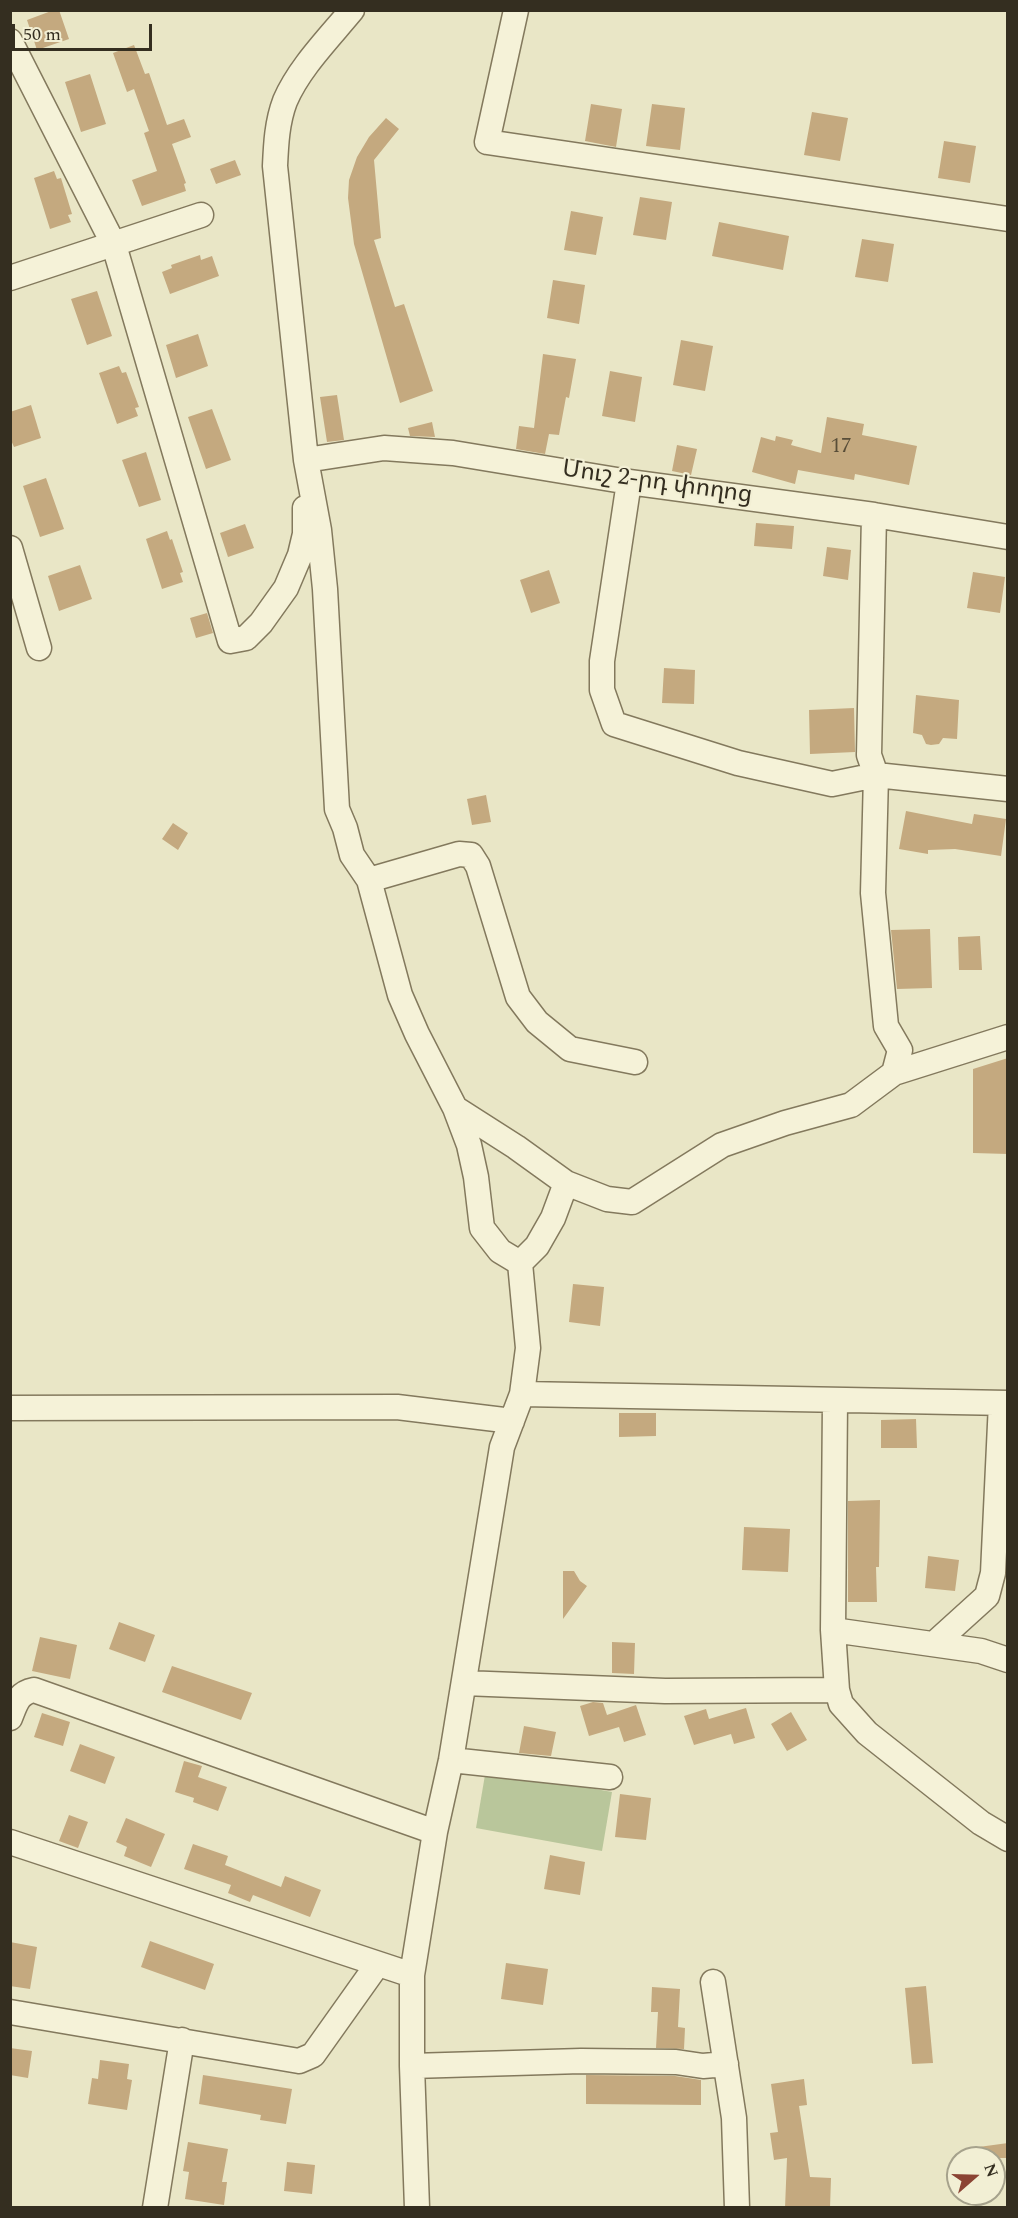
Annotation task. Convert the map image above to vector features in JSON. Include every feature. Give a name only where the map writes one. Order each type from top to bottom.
[{"type":"street","points":[[352,10],[294,85],[285,101],[276,137],[275,166],[306,460],[319,530],[325,589],[337,809],[352,855],[369,880],[400,995],[455,1108],[469,1145],[476,1177],[482,1228],[500,1251],[520,1263]]},
{"type":"street","points":[[516,10],[487,142],[1008,219]]},
{"type":"street","points":[[10,41],[114,245],[230,641],[246,638],[261,623],[286,588],[294,571],[305,534],[306,460]]},
{"type":"street","points":[[10,278],[201,215]]},
{"type":"street","name":"Մուշ 2-րդ փողոց","points":[[306,460],[384,448],[453,453],[629,482],[874,515],[1008,537]]},
{"type":"street","points":[[629,482],[602,661],[602,690],[614,724],[738,763],[832,784],[876,775],[1008,789]]},
{"type":"street","points":[[874,515],[869,755],[876,775],[873,893],[886,1026],[900,1050],[894,1073]]},
{"type":"street","points":[[10,548],[39,648]]},
{"type":"street","points":[[369,880],[459,854],[471,855],[478,866],[518,997],[537,1022],[570,1049],[635,1062]]},
{"type":"street","points":[[455,1108],[516,1147],[566,1183],[607,1199],[633,1202],[722,1145],[785,1123],[851,1105],[894,1073],[1008,1037]]},
{"type":"street","points":[[520,1263],[537,1246],[554,1218],[566,1183]]},
{"type":"street","points":[[417,2208],[412,2066],[412,1975],[435,1832],[451,1760],[502,1447],[522,1394],[528,1348],[520,1263]]},
{"type":"street","points":[[522,1394],[1004,1403],[993,1573],[987,1596],[934,1644]]},
{"type":"street","points":[[835,1401],[833,1630],[837,1690],[841,1704],[867,1733],[981,1823],[1008,1839]]},
{"type":"street","points":[[10,1408],[397,1407],[512,1421]]},
{"type":"street","points":[[833,1630],[981,1651],[1008,1660]]},
{"type":"street","points":[[464,1683],[665,1691],[837,1690]]},
{"type":"street","points":[[10,1718],[17,1699],[25,1692],[34,1690],[435,1832]]},
{"type":"street","points":[[451,1760],[610,1777]]},
{"type":"street","points":[[10,1842],[412,1975]]},
{"type":"street","points":[[10,2012],[299,2061],[313,2055],[378,1965]]},
{"type":"street","points":[[713,1982],[734,2118],[737,2208]]},
{"type":"street","points":[[155,2208],[182,2040]]},
{"type":"street","points":[[412,2066],[581,2061],[676,2062],[703,2066],[726,2064]]},
{"type":"green space","points":[[486,1769],[612,1792],[602,1851],[476,1828]]},
{"type":"building","points":[[59,10],[69,39],[37,50],[27,20]]},
{"type":"building","points":[[134,45],[145,74],[149,73],[167,125],[184,119],[191,137],[172,144],[186,183],[184,184],[186,191],[142,206],[132,180],[157,171],[144,133],[149,131],[134,89],[127,92],[113,53]]},
{"type":"building","points":[[90,74],[106,124],[81,132],[65,82]]},
{"type":"building","points":[[591,104],[622,109],[616,147],[585,141]]},
{"type":"building","points":[[652,104],[685,108],[680,150],[646,146]]},
{"type":"building","points":[[812,112],[848,118],[840,161],[804,155]]},
{"type":"building","points":[[386,118],[399,129],[374,160],[381,238],[374,240],[395,307],[404,304],[433,391],[400,403],[354,244],[348,198],[349,180],[357,157],[369,137]]},
{"type":"building","points":[[944,141],[976,146],[970,183],[938,178]]},
{"type":"building","points":[[235,160],[241,175],[216,184],[210,169]]},
{"type":"building","points":[[54,171],[57,179],[61,178],[72,214],[68,215],[71,222],[50,229],[34,178]]},
{"type":"building","points":[[640,197],[672,202],[666,240],[633,235]]},
{"type":"building","points":[[571,211],[603,217],[596,255],[564,250]]},
{"type":"building","points":[[719,222],[789,236],[783,270],[712,256]]},
{"type":"building","points":[[862,239],[894,244],[888,282],[855,277]]},
{"type":"building","points":[[200,255],[201,260],[212,256],[219,276],[170,294],[162,272],[172,268],[171,265]]},
{"type":"building","points":[[553,280],[585,285],[579,324],[547,318]]},
{"type":"building","points":[[97,291],[112,336],[87,345],[71,299]]},
{"type":"building","points":[[198,334],[208,366],[176,378],[166,345]]},
{"type":"building","points":[[681,340],[713,346],[705,391],[673,385]]},
{"type":"building","points":[[543,354],[576,359],[559,435],[549,434],[545,454],[516,449],[519,426],[534,428]]},
{"type":"building","points":[[119,366],[122,373],[126,372],[139,407],[135,408],[138,416],[117,424],[99,373]]},
{"type":"building","points":[[610,371],[642,377],[635,422],[602,416]]},
{"type":"building","points":[[337,395],[344,440],[327,442],[320,397]]},
{"type":"building","points":[[31,405],[41,438],[14,447],[10,438],[10,412]]},
{"type":"building","points":[[212,409],[231,460],[206,469],[188,417]]},
{"type":"building","points":[[827,417],[864,424],[862,435],[917,446],[909,485],[855,474],[854,480],[798,470],[795,484],[752,472],[761,437],[775,441],[776,436],[793,440],[791,445],[821,453]]},
{"type":"building","points":[[432,422],[435,437],[410,436],[408,428]]},
{"type":"building","points":[[677,445],[697,449],[691,475],[672,471]]},
{"type":"building","points":[[146,452],[161,500],[139,507],[122,460]]},
{"type":"building","points":[[46,478],[64,529],[40,537],[23,486]]},
{"type":"building","points":[[756,523],[794,526],[792,549],[754,546]]},
{"type":"building","points":[[245,524],[254,548],[228,557],[220,533]]},
{"type":"building","points":[[167,531],[183,572],[180,573],[183,582],[162,589],[146,539]]},
{"type":"building","points":[[827,547],[851,550],[848,580],[823,576]]},
{"type":"building","points":[[80,565],[92,599],[59,611],[48,576]]},
{"type":"building","points":[[549,570],[560,603],[531,613],[520,580]]},
{"type":"building","points":[[973,572],[1005,577],[1000,613],[967,608]]},
{"type":"building","points":[[207,613],[213,633],[196,638],[190,618]]},
{"type":"building","points":[[664,668],[695,670],[694,704],[662,703]]},
{"type":"building","points":[[916,695],[959,700],[957,739],[943,738],[939,744],[931,745],[926,744],[922,735],[913,733]]},
{"type":"building","points":[[854,708],[855,752],[810,754],[809,710]]},
{"type":"building","points":[[486,795],[491,822],[472,825],[467,799]]},
{"type":"building","points":[[906,811],[972,824],[974,814],[1006,819],[1001,856],[955,849],[928,850],[928,854],[899,849]]},
{"type":"building","points":[[173,823],[188,833],[178,850],[162,839]]},
{"type":"building","points":[[930,929],[932,988],[897,989],[891,930]]},
{"type":"building","points":[[980,936],[982,970],[959,970],[958,937]]},
{"type":"building","points":[[1008,1058],[1006,1128],[1008,1127],[1008,1154],[973,1153],[973,1069]]},
{"type":"building","points":[[573,1284],[604,1287],[600,1326],[569,1322]]},
{"type":"building","points":[[619,1413],[656,1413],[656,1436],[619,1437]]},
{"type":"building","points":[[916,1419],[917,1448],[881,1448],[881,1420]]},
{"type":"building","points":[[880,1500],[879,1567],[876,1567],[877,1602],[848,1602],[848,1501]]},
{"type":"building","points":[[744,1527],[790,1529],[788,1572],[742,1570]]},
{"type":"building","points":[[928,1556],[959,1560],[955,1591],[925,1588]]},
{"type":"building","points":[[563,1571],[574,1571],[580,1581],[587,1586],[563,1619]]},
{"type":"building","points":[[119,1622],[155,1635],[145,1662],[109,1649]]},
{"type":"building","points":[[40,1637],[77,1645],[70,1679],[32,1671]]},
{"type":"building","points":[[612,1642],[635,1643],[634,1674],[612,1673]]},
{"type":"building","points":[[172,1666],[252,1693],[241,1720],[162,1692]]},
{"type":"building","points":[[593,1702],[603,1703],[607,1715],[636,1705],[646,1735],[624,1742],[619,1727],[589,1736],[580,1706]]},
{"type":"building","points":[[746,1708],[755,1738],[734,1744],[731,1734],[694,1745],[684,1716],[706,1709],[709,1719]]},
{"type":"building","points":[[791,1712],[807,1740],[787,1751],[771,1724]]},
{"type":"building","points":[[42,1713],[70,1722],[63,1746],[34,1737]]},
{"type":"building","points":[[524,1726],[556,1732],[551,1756],[519,1753]]},
{"type":"building","points":[[80,1744],[115,1757],[105,1784],[70,1771]]},
{"type":"building","points":[[184,1761],[202,1766],[198,1777],[227,1787],[218,1811],[193,1802],[194,1798],[175,1792]]},
{"type":"building","points":[[620,1794],[651,1798],[646,1840],[615,1837]]},
{"type":"building","points":[[69,1815],[88,1822],[78,1848],[59,1841]]},
{"type":"building","points":[[126,1818],[165,1834],[151,1867],[124,1856],[127,1847],[116,1842]]},
{"type":"building","points":[[193,1844],[228,1856],[225,1865],[281,1887],[285,1876],[321,1890],[310,1917],[253,1895],[250,1902],[228,1893],[231,1885],[184,1869]]},
{"type":"building","points":[[550,1855],[585,1862],[580,1895],[544,1889]]},
{"type":"building","points":[[150,1941],[214,1964],[205,1990],[141,1967]]},
{"type":"building","points":[[10,1942],[37,1947],[30,1989],[10,1986]]},
{"type":"building","points":[[506,1963],[548,1969],[543,2005],[501,1999]]},
{"type":"building","points":[[926,1986],[933,2063],[912,2064],[905,1988]]},
{"type":"building","points":[[652,1987],[680,1989],[678,2027],[685,2028],[684,2049],[656,2048],[658,2012],[651,2012]]},
{"type":"building","points":[[10,2048],[32,2051],[28,2078],[10,2075]]},
{"type":"building","points":[[100,2060],[129,2064],[127,2079],[132,2080],[127,2110],[88,2104],[92,2078],[98,2079]]},
{"type":"building","points":[[203,2075],[292,2089],[286,2124],[260,2120],[261,2115],[199,2104]]},
{"type":"building","points":[[586,2075],[675,2076],[701,2080],[701,2105],[586,2104]]},
{"type":"building","points":[[804,2079],[807,2105],[799,2106],[810,2177],[831,2178],[830,2208],[785,2208],[787,2158],[774,2160],[770,2133],[778,2132],[771,2084]]},
{"type":"building","points":[[188,2142],[228,2149],[222,2182],[227,2182],[224,2205],[185,2199],[189,2172],[183,2171]]},
{"type":"building","points":[[1008,2143],[1008,2158],[1006,2158],[1006,2146],[986,2146]]},
{"type":"building","points":[[287,2162],[315,2165],[312,2194],[284,2191]]}]
